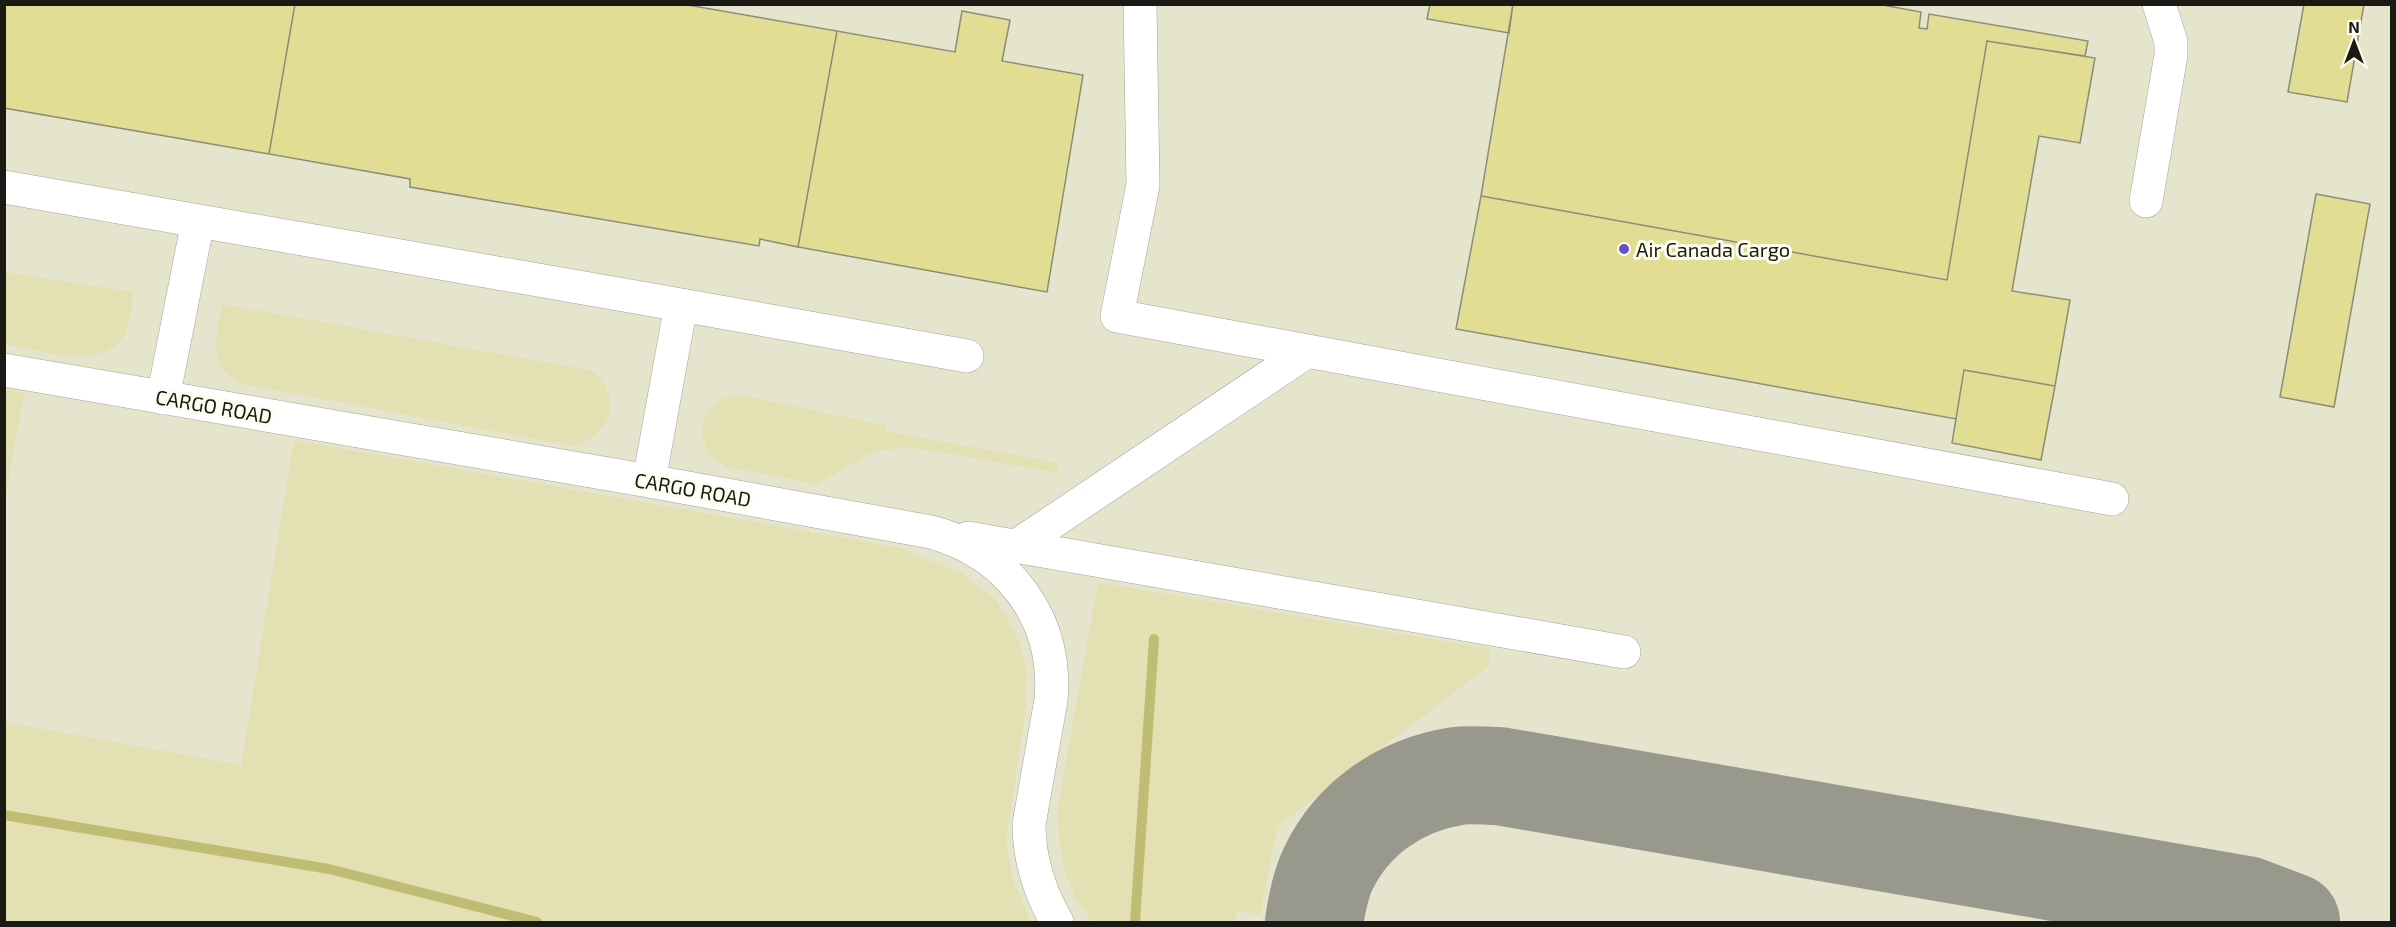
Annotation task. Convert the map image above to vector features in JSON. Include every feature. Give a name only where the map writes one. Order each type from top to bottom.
[{"type":"lane","points":[[1140,4],[1143,185],[1116,316],[2112,499]]},
{"type":"lane","points":[[2146,201],[2171,55],[2169,35],[2159,4]]},
{"type":"lane","points":[[4,187],[967,356]]},
{"type":"lane","points":[[164,398],[198,221]]},
{"type":"lane","points":[[649,481],[681,305]]},
{"type":"lane","points":[[1015,547],[1306,352]]},
{"type":"lane","name":"CARGO ROAD","points":[[4,370],[649,481],[954,538],[994,562],[1021,591],[1043,629],[1053,681],[1029,824],[1029,841],[1036,878],[1057,922]]},
{"type":"lane","points":[[931,532],[1624,651]]},
{"type":"shaded area","points":[[5,5],[2391,5],[2391,922],[5,922]]},
{"type":"shaded area","points":[[5,272],[134,292],[127,329],[116,345],[103,352],[87,356],[52,354],[5,344]]},
{"type":"shaded area","points":[[222,304],[590,370],[608,392],[610,414],[597,433],[586,441],[572,446],[244,384],[232,378],[223,370],[218,361],[216,340]]},
{"type":"shaded area","points":[[4,389],[24,392],[5,501]]},
{"type":"shaded area","points":[[741,395],[887,426],[885,431],[1059,463],[1058,473],[910,447],[875,451],[817,484],[726,467],[712,458],[705,445],[702,433],[705,417],[710,407],[724,397]]},
{"type":"shaded area","points":[[294,440],[901,548],[961,573],[996,600],[1016,634],[1027,669],[1026,705],[1006,844],[1014,882],[1031,922],[5,922],[5,722],[241,765]]},
{"type":"shaded area","points":[[1098,582],[1490,649],[1488,667],[1277,827],[1260,915],[1238,910],[1235,922],[1093,922],[1083,910],[1065,871],[1057,812]]},
{"type":"building","points":[[4,4],[295,4],[269,154],[4,108]]},
{"type":"building","points":[[295,4],[682,4],[837,31],[798,247],[760,239],[759,246],[410,187],[410,179],[269,154]]},
{"type":"building","points":[[1430,4],[1513,4],[1509,33],[1427,19]]},
{"type":"building","name":"Air Canada Cargo","points":[[1513,4],[1877,4],[1921,12],[1919,28],[1927,29],[1929,14],[2088,41],[2085,56],[1987,41],[1947,280],[1481,196]]},
{"type":"building","points":[[2304,4],[2364,4],[2347,102],[2288,92]]},
{"type":"building","points":[[962,11],[1010,20],[1002,61],[1083,75],[1047,292],[798,247],[837,31],[955,52]]},
{"type":"building","name":"Air Canada Cargo","points":[[1987,41],[2095,58],[2080,143],[2039,136],[2012,291],[2070,300],[2055,386],[1964,370],[1956,419],[1456,329],[1481,196],[1947,280]]},
{"type":"building","points":[[2316,194],[2370,204],[2334,407],[2280,397]]},
{"type":"building","points":[[1964,370],[2055,386],[2041,460],[1952,443]]},
{"type":"waterway","points":[[1135,922],[1154,639]]},
{"type":"waterway","points":[[4,815],[329,869],[537,922]]},
{"type":"taxiway","points":[[1314,922],[1328,869],[1338,850],[1365,819],[1381,806],[1417,787],[1436,780],[1472,775],[1499,776],[2246,905],[2291,922]]},
{"type":"place","name":"Air Canada Cargo","points":[[1624,249]]}]
